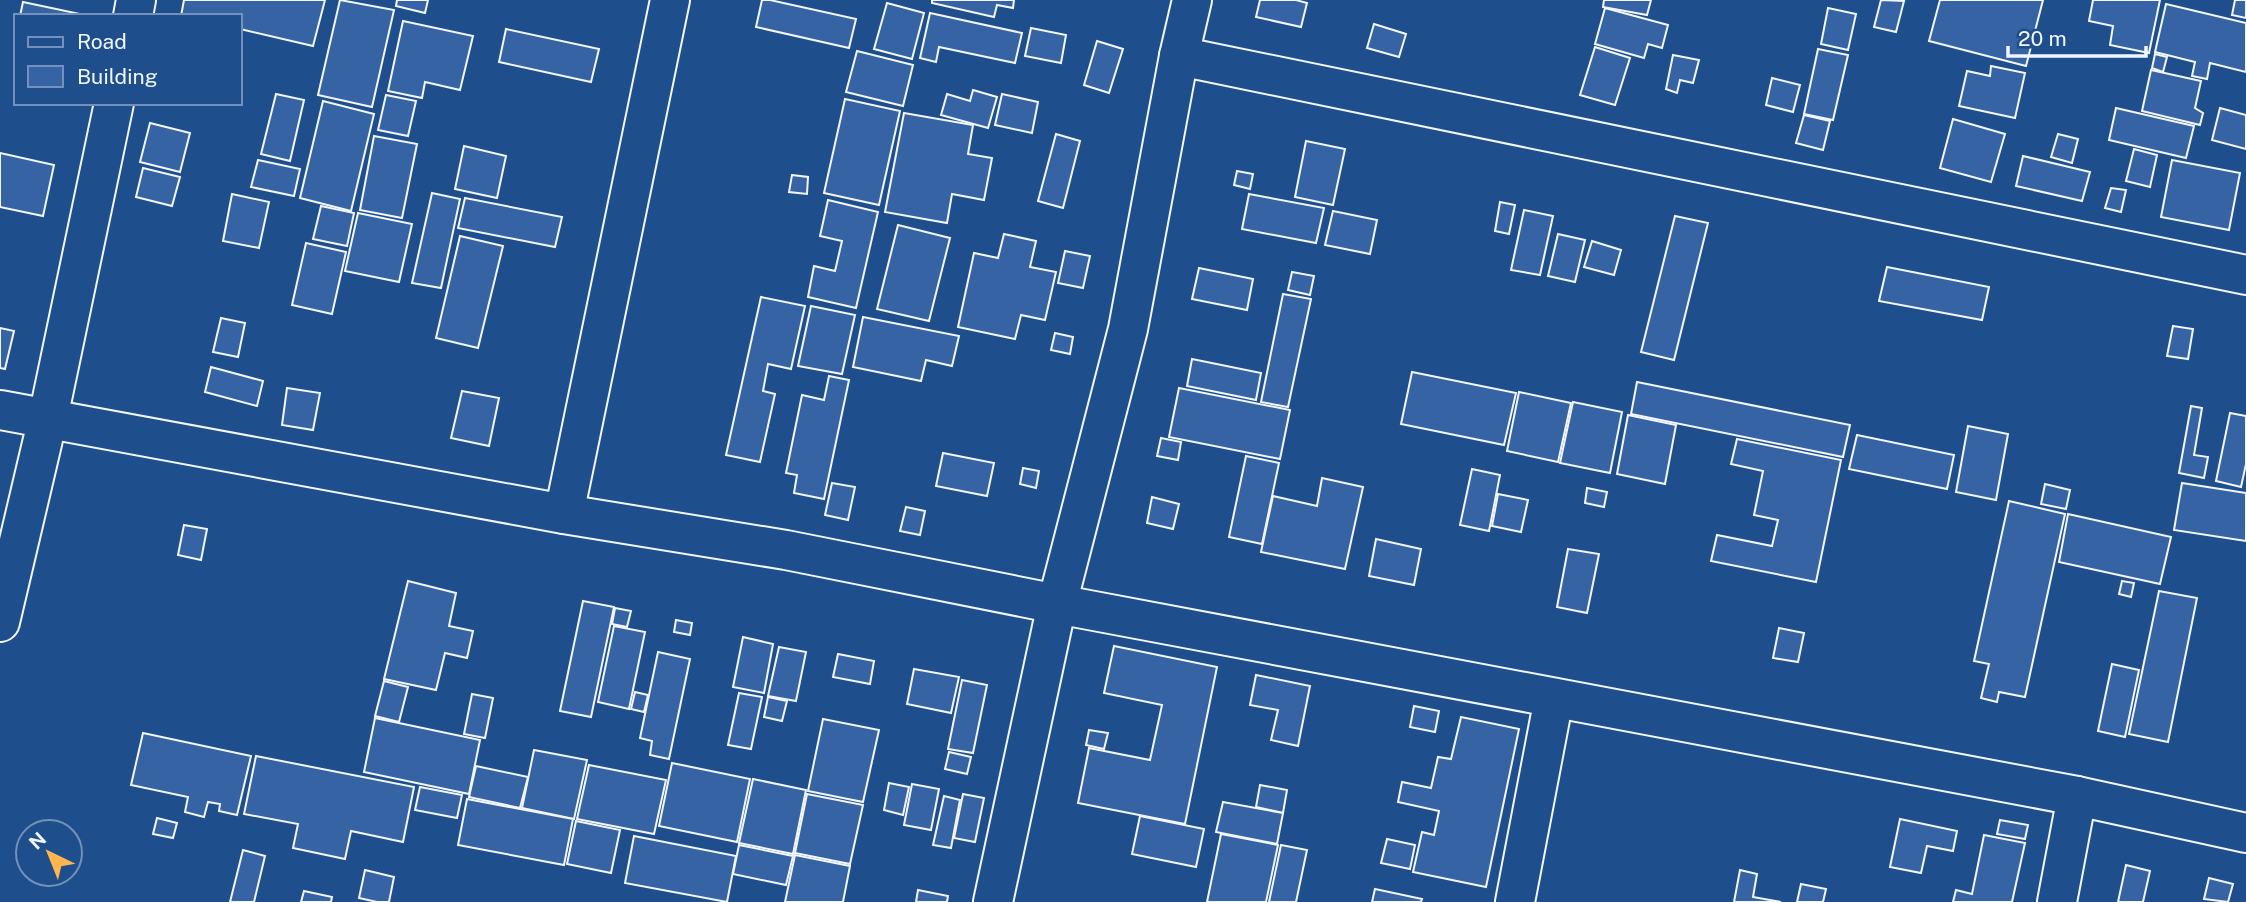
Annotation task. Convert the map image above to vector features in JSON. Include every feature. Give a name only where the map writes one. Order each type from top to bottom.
[{"type":"street","points":[[564,514],[670,0]]},
{"type":"street","points":[[993,902],[1057,604],[1128,329],[1192,0]]},
{"type":"street","points":[[1180,55],[2246,275]]},
{"type":"street","points":[[0,622],[48,418],[114,105]]},
{"type":"street","points":[[0,410],[564,514],[786,550],[1057,604],[2077,796],[2246,832]]},
{"type":"street","points":[[1515,902],[1554,698]]},
{"type":"street","points":[[2057,902],[2077,796]]},
{"type":"building","points":[[184,0],[325,0],[313,46],[242,29],[242,14],[181,14]]},
{"type":"building","points":[[340,0],[394,10],[372,107],[318,95]]},
{"type":"building","points":[[397,0],[428,0],[425,13],[396,6]]},
{"type":"building","points":[[762,0],[856,19],[849,48],[756,27]]},
{"type":"building","points":[[932,0],[1014,0],[1013,8],[997,5],[994,17],[932,3]]},
{"type":"building","points":[[1260,0],[1296,0],[1307,3],[1301,27],[1256,17]]},
{"type":"building","points":[[1604,0],[1651,0],[1647,15],[1603,7]]},
{"type":"building","points":[[1881,0],[1904,1],[1896,32],[1874,27]]},
{"type":"building","points":[[1940,0],[2043,0],[2026,66],[1929,41]]},
{"type":"building","points":[[2093,0],[2160,0],[2149,53],[2110,45],[2113,26],[2089,21]]},
{"type":"building","points":[[2235,0],[2246,0],[2246,18],[2232,15]]},
{"type":"building","points":[[23,2],[80,14],[20,14]]},
{"type":"building","points":[[887,3],[924,13],[912,59],[874,49]]},
{"type":"building","points":[[2166,4],[2246,23],[2246,72],[2210,63],[2207,79],[2192,76],[2195,62],[2155,52]]},
{"type":"building","points":[[1605,8],[1668,25],[1662,48],[1648,44],[1644,58],[1595,44]]},
{"type":"building","points":[[1828,8],[1856,14],[1848,50],[1821,44]]},
{"type":"building","points":[[930,13],[1022,33],[1015,63],[939,47],[936,62],[920,58]]},
{"type":"building","points":[[403,21],[473,36],[460,90],[425,82],[422,98],[388,91]]},
{"type":"building","points":[[1374,24],[1406,34],[1399,57],[1367,48]]},
{"type":"building","points":[[1031,28],[1066,35],[1061,63],[1025,56]]},
{"type":"building","points":[[506,29],[599,49],[591,82],[499,62]]},
{"type":"building","points":[[1097,41],[1123,49],[1109,93],[1084,85]]},
{"type":"building","points":[[1595,47],[1630,58],[1615,105],[1580,95]]},
{"type":"building","points":[[1818,49],[1848,55],[1833,120],[1804,114]]},
{"type":"building","points":[[857,51],[913,65],[903,106],[846,92]]},
{"type":"building","points":[[2155,54],[2167,57],[2163,72],[2152,68]]},
{"type":"building","points":[[1673,55],[1699,60],[1693,83],[1680,80],[1677,93],[1666,89]]},
{"type":"building","points":[[1991,66],[2025,73],[2015,118],[1959,106],[1967,71],[1990,76]]},
{"type":"building","points":[[2151,70],[2201,81],[2195,108],[2203,113],[2200,125],[2142,111]]},
{"type":"building","points":[[1772,78],[1800,85],[1793,112],[1766,105]]},
{"type":"building","points":[[973,90],[997,97],[988,128],[941,115],[947,94],[970,101]]},
{"type":"building","points":[[276,94],[304,100],[290,161],[261,154]]},
{"type":"building","points":[[1002,94],[1038,102],[1032,133],[995,125]]},
{"type":"building","points":[[386,95],[416,101],[408,136],[378,130]]},
{"type":"building","points":[[845,99],[900,111],[879,205],[824,193]]},
{"type":"building","points":[[323,101],[374,114],[351,211],[300,198]]},
{"type":"building","points":[[2116,108],[2194,126],[2186,158],[2109,140]]},
{"type":"building","points":[[2220,108],[2246,115],[2246,149],[2212,140]]},
{"type":"building","points":[[904,113],[973,125],[968,154],[992,158],[984,200],[952,194],[947,223],[885,212]]},
{"type":"building","points":[[1804,115],[1830,121],[1823,150],[1796,143]]},
{"type":"building","points":[[1953,119],[2005,134],[1991,182],[1940,168]]},
{"type":"building","points":[[150,123],[190,133],[180,172],[140,162]]},
{"type":"building","points":[[1056,134],[1080,141],[1063,208],[1038,201]]},
{"type":"building","points":[[2058,134],[2078,139],[2072,163],[2051,157]]},
{"type":"building","points":[[374,136],[417,144],[402,218],[360,210]]},
{"type":"building","points":[[1306,141],[1345,149],[1333,205],[1295,197]]},
{"type":"building","points":[[464,146],[506,156],[497,198],[455,189]]},
{"type":"building","points":[[2134,149],[2157,155],[2150,187],[2126,181]]},
{"type":"building","points":[[0,153],[54,165],[43,216],[0,207]]},
{"type":"building","points":[[2023,156],[2090,172],[2082,201],[2016,186]]},
{"type":"building","points":[[258,160],[300,169],[294,196],[251,187]]},
{"type":"building","points":[[2172,160],[2240,173],[2229,230],[2161,217]]},
{"type":"building","points":[[143,168],[180,177],[172,206],[136,197]]},
{"type":"building","points":[[1237,171],[1253,174],[1250,189],[1234,185]]},
{"type":"building","points":[[792,175],[808,177],[807,194],[789,192]]},
{"type":"building","points":[[2111,188],[2126,190],[2121,212],[2105,208]]},
{"type":"building","points":[[432,193],[460,199],[441,288],[412,283]]},
{"type":"building","points":[[232,194],[269,202],[259,248],[223,241]]},
{"type":"building","points":[[1249,194],[1324,208],[1316,243],[1242,229]]},
{"type":"building","points":[[465,198],[562,217],[555,247],[458,228]]},
{"type":"building","points":[[828,200],[878,212],[856,308],[808,297],[814,266],[835,271],[842,241],[820,236]]},
{"type":"building","points":[[1500,202],[1515,205],[1509,234],[1495,231]]},
{"type":"building","points":[[321,206],[354,213],[347,246],[313,239]]},
{"type":"building","points":[[1524,210],[1553,216],[1540,275],[1511,270]]},
{"type":"building","points":[[1333,211],[1377,220],[1370,254],[1325,245]]},
{"type":"building","points":[[358,213],[412,224],[399,282],[345,271]]},
{"type":"building","points":[[1675,216],[1708,223],[1674,360],[1641,352]]},
{"type":"building","points":[[898,225],[950,238],[929,321],[877,309]]},
{"type":"building","points":[[1004,234],[1036,241],[1030,267],[1056,272],[1045,320],[1021,315],[1015,339],[958,327],[974,253],[998,258]]},
{"type":"building","points":[[1558,234],[1585,240],[1575,282],[1548,276]]},
{"type":"building","points":[[460,236],[503,246],[478,348],[436,338]]},
{"type":"building","points":[[1592,241],[1621,250],[1614,275],[1584,267]]},
{"type":"building","points":[[306,243],[346,252],[332,314],[292,305]]},
{"type":"building","points":[[1065,251],[1090,256],[1083,288],[1058,283]]},
{"type":"building","points":[[1887,267],[1989,287],[1982,320],[1879,301]]},
{"type":"building","points":[[1199,268],[1253,279],[1247,310],[1192,299]]},
{"type":"building","points":[[1292,272],[1314,276],[1310,295],[1288,290]]},
{"type":"building","points":[[1283,294],[1311,299],[1288,407],[1261,402]]},
{"type":"building","points":[[761,297],[805,306],[791,369],[768,364],[763,391],[775,394],[760,462],[726,455]]},
{"type":"building","points":[[811,306],[855,315],[842,374],[798,366]]},
{"type":"building","points":[[863,317],[959,336],[952,366],[926,360],[921,381],[853,367]]},
{"type":"building","points":[[221,318],[245,323],[238,357],[213,352]]},
{"type":"building","points":[[2173,326],[2193,329],[2188,359],[2167,356]]},
{"type":"building","points":[[0,328],[14,331],[5,369],[0,368]]},
{"type":"building","points":[[1055,333],[1073,337],[1070,354],[1051,350]]},
{"type":"building","points":[[1192,359],[1261,373],[1256,400],[1187,386]]},
{"type":"building","points":[[211,367],[263,381],[257,406],[205,392]]},
{"type":"building","points":[[1412,372],[1516,393],[1504,445],[1401,424]]},
{"type":"building","points":[[829,376],[849,380],[824,499],[794,493],[797,475],[786,473],[802,395],[824,400]]},
{"type":"building","points":[[1637,382],[1850,425],[1843,457],[1631,414]]},
{"type":"building","points":[[287,388],[320,393],[313,430],[282,425]]},
{"type":"building","points":[[1179,388],[1290,410],[1280,459],[1169,437]]},
{"type":"building","points":[[462,391],[499,398],[489,446],[451,438]]},
{"type":"building","points":[[1519,392],[1571,403],[1558,462],[1507,451]]},
{"type":"building","points":[[1573,402],[1622,412],[1610,473],[1560,463]]},
{"type":"building","points":[[2191,406],[2202,408],[2194,455],[2208,457],[2204,478],[2179,473]]},
{"type":"building","points":[[2230,413],[2246,416],[2246,464],[2241,487],[2216,481]]},
{"type":"building","points":[[1628,415],[1676,425],[1665,484],[1617,474]]},
{"type":"building","points":[[1968,426],[2008,434],[1996,500],[1956,492]]},
{"type":"building","points":[[1857,435],[1954,455],[1947,489],[1849,469]]},
{"type":"building","points":[[1161,438],[1181,442],[1178,460],[1157,456]]},
{"type":"building","points":[[1737,439],[1841,460],[1816,582],[1711,561],[1717,535],[1772,546],[1778,520],[1754,515],[1763,471],[1731,464]]},
{"type":"building","points":[[943,453],[994,463],[987,496],[936,486]]},
{"type":"building","points":[[1246,456],[1279,463],[1262,544],[1229,537]]},
{"type":"building","points":[[1023,468],[1039,471],[1036,488],[1020,484]]},
{"type":"building","points":[[1472,469],[1500,475],[1489,531],[1460,525]]},
{"type":"building","points":[[1322,478],[1363,487],[1345,569],[1261,552],[1273,496],[1317,506]]},
{"type":"building","points":[[832,483],[855,487],[848,520],[825,515]]},
{"type":"building","points":[[2182,483],[2246,493],[2246,541],[2174,530]]},
{"type":"building","points":[[2045,484],[2070,490],[2066,509],[2041,504]]},
{"type":"building","points":[[1587,488],[1607,492],[1604,507],[1585,503]]},
{"type":"building","points":[[1498,494],[1528,500],[1521,532],[1492,526]]},
{"type":"building","points":[[1152,497],[1179,504],[1173,529],[1147,523]]},
{"type":"building","points":[[2009,501],[2065,514],[2025,697],[1999,692],[1997,702],[1981,698],[1989,664],[1974,661]]},
{"type":"building","points":[[906,507],[925,511],[920,535],[900,531]]},
{"type":"building","points":[[2068,514],[2171,537],[2160,584],[2059,562]]},
{"type":"building","points":[[184,525],[207,529],[201,560],[178,555]]},
{"type":"building","points":[[1376,539],[1421,549],[1414,585],[1369,576]]},
{"type":"building","points":[[1568,549],[1599,554],[1587,613],[1557,607]]},
{"type":"building","points":[[408,581],[456,593],[449,626],[473,631],[467,658],[445,653],[436,690],[384,679]]},
{"type":"building","points":[[2122,581],[2134,583],[2131,597],[2119,594]]},
{"type":"building","points":[[2159,591],[2197,598],[2168,742],[2129,734]]},
{"type":"building","points":[[583,601],[614,607],[591,717],[560,711]]},
{"type":"building","points":[[615,608],[631,611],[627,627],[612,624]]},
{"type":"building","points":[[676,620],[692,623],[690,635],[674,632]]},
{"type":"building","points":[[614,626],[645,632],[629,709],[598,702]]},
{"type":"building","points":[[1779,628],[1804,633],[1798,662],[1773,658]]},
{"type":"building","points":[[743,637],[773,644],[764,693],[733,687]]},
{"type":"building","points":[[1114,646],[1217,667],[1185,824],[1078,803],[1089,748],[1150,760],[1162,705],[1104,693]]},
{"type":"building","points":[[779,647],[806,652],[796,701],[768,696]]},
{"type":"building","points":[[658,652],[690,659],[669,759],[650,755],[652,741],[640,738]]},
{"type":"building","points":[[838,654],[874,661],[870,684],[833,677]]},
{"type":"building","points":[[2112,664],[2139,670],[2125,737],[2098,731]]},
{"type":"building","points":[[914,669],[959,677],[951,713],[907,704]]},
{"type":"building","points":[[1256,675],[1310,686],[1298,746],[1271,740],[1278,710],[1250,705]]},
{"type":"building","points":[[962,680],[987,685],[973,753],[948,749]]},
{"type":"building","points":[[384,681],[408,687],[399,722],[375,716]]},
{"type":"building","points":[[635,692],[648,695],[644,712],[631,709]]},
{"type":"building","points":[[739,693],[762,697],[751,749],[728,745]]},
{"type":"building","points":[[472,694],[493,698],[485,738],[464,734]]},
{"type":"building","points":[[768,697],[787,701],[782,721],[764,717]]},
{"type":"building","points":[[1414,706],[1439,711],[1435,732],[1410,727]]},
{"type":"building","points":[[1461,717],[1519,729],[1486,887],[1413,872],[1422,832],[1434,835],[1439,811],[1398,802],[1402,782],[1431,788],[1438,757],[1451,759]]},
{"type":"building","points":[[375,718],[480,740],[469,794],[364,772]]},
{"type":"building","points":[[823,719],[879,730],[863,802],[808,791]]},
{"type":"building","points":[[1089,730],[1108,733],[1104,749],[1086,745]]},
{"type":"building","points":[[143,733],[251,756],[237,815],[219,811],[220,804],[208,802],[204,817],[185,812],[188,797],[131,785]]},
{"type":"building","points":[[534,750],[587,760],[574,819],[522,808]]},
{"type":"building","points":[[949,752],[971,757],[967,774],[945,769]]},
{"type":"building","points":[[256,756],[414,787],[403,842],[351,831],[345,859],[293,848],[298,824],[244,814]]},
{"type":"building","points":[[672,763],[750,779],[737,842],[659,826]]},
{"type":"building","points":[[589,765],[666,780],[654,834],[577,819]]},
{"type":"building","points":[[476,766],[528,777],[520,808],[469,797]]},
{"type":"building","points":[[753,779],[806,790],[793,854],[739,843]]},
{"type":"building","points":[[889,783],[909,787],[903,815],[884,810]]},
{"type":"building","points":[[912,784],[939,789],[931,830],[904,825]]},
{"type":"building","points":[[1260,785],[1287,790],[1283,813],[1256,807]]},
{"type":"building","points":[[420,787],[462,795],[457,818],[415,810]]},
{"type":"building","points":[[807,794],[863,805],[850,864],[795,853]]},
{"type":"building","points":[[963,794],[984,798],[975,842],[954,838]]},
{"type":"building","points":[[944,796],[960,800],[951,848],[933,845]]},
{"type":"building","points":[[467,799],[573,819],[564,865],[458,845]]},
{"type":"building","points":[[1223,802],[1283,813],[1277,844],[1216,832]]},
{"type":"building","points":[[1140,816],[1204,829],[1196,867],[1132,854]]},
{"type":"building","points":[[157,818],[177,823],[173,838],[153,834]]},
{"type":"building","points":[[1900,819],[1957,831],[1953,851],[1927,846],[1921,873],[1890,867]]},
{"type":"building","points":[[2000,820],[2028,825],[2025,839],[1997,834]]},
{"type":"building","points":[[576,821],[620,830],[611,873],[567,864]]},
{"type":"building","points":[[1221,834],[1278,845],[1266,902],[1207,902]]},
{"type":"building","points":[[1984,835],[2025,843],[2012,902],[1953,902],[1956,890],[1972,894]]},
{"type":"building","points":[[634,836],[736,856],[727,902],[625,883]]},
{"type":"building","points":[[1387,839],[1415,845],[1410,869],[1381,863]]},
{"type":"building","points":[[739,845],[793,856],[786,885],[733,874]]},
{"type":"building","points":[[1281,845],[1307,850],[1296,902],[1269,902]]},
{"type":"building","points":[[243,850],[265,856],[254,902],[230,902]]},
{"type":"building","points":[[795,855],[850,866],[843,902],[785,902]]},
{"type":"building","points":[[2126,865],[2150,871],[2143,902],[2118,902]]},
{"type":"building","points":[[365,870],[394,877],[389,902],[359,898]]},
{"type":"building","points":[[1740,870],[1757,874],[1753,897],[1781,902],[1734,902]]},
{"type":"building","points":[[2209,878],[2233,884],[2228,902],[2204,899]]},
{"type":"building","points":[[1801,884],[1826,889],[1823,902],[1797,902]]},
{"type":"building","points":[[1375,889],[1422,899],[1421,902],[1372,902]]},
{"type":"building","points":[[918,890],[948,896],[947,902],[916,902]]},
{"type":"building","points":[[304,891],[332,897],[331,902],[301,902]]}]
